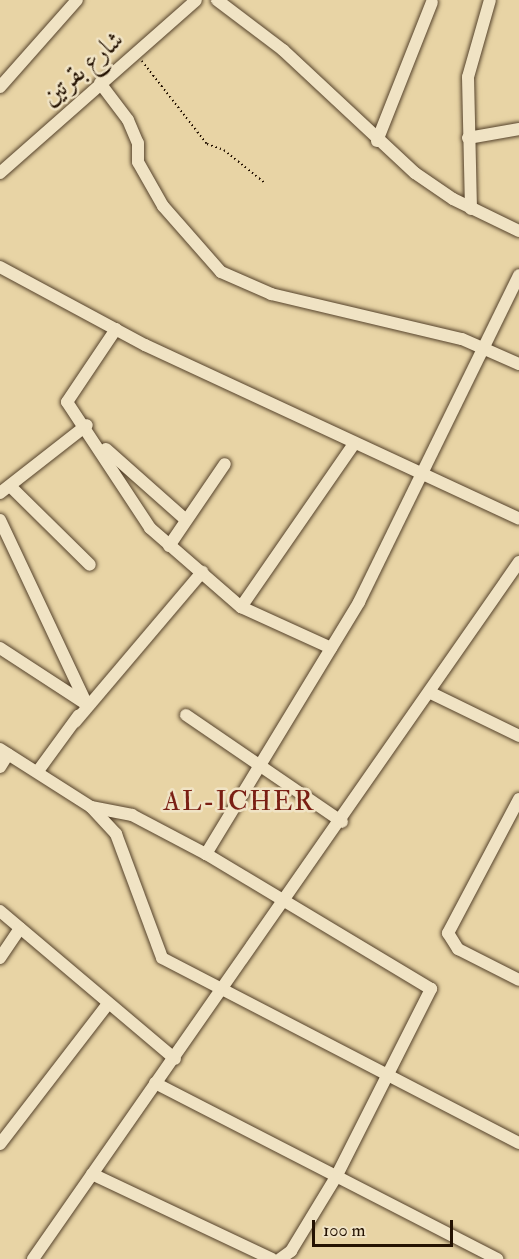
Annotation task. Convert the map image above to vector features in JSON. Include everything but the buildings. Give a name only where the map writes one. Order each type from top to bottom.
[{"type":"street","points":[[0,87],[77,0]]},
{"type":"street","name":"شارع بقرتين","points":[[0,173],[196,0]]},
{"type":"street","points":[[217,0],[284,50],[377,141],[471,208],[519,231]]},
{"type":"street","points":[[471,208],[468,138],[472,48],[490,0]]},
{"type":"street","points":[[377,141],[432,2]]},
{"type":"street","points":[[100,83],[128,120],[138,143],[138,162],[163,206],[221,272],[271,294],[483,348],[519,364]]},
{"type":"street","points":[[468,138],[519,129]]},
{"type":"street","points":[[0,267],[116,329],[354,444],[519,519]]},
{"type":"street","points":[[206,854],[262,766],[331,648],[423,476],[519,275]]},
{"type":"street","points":[[116,329],[67,402],[87,425],[150,528],[242,607],[331,648]]},
{"type":"street","points":[[87,425],[5,490],[90,565]]},
{"type":"street","points":[[97,442],[186,520]]},
{"type":"street","points":[[242,607],[354,444]]},
{"type":"street","points":[[169,546],[225,464]]},
{"type":"street","points":[[0,520],[87,705]]},
{"type":"street","points":[[33,1259],[155,1083],[175,1059],[342,822],[519,562]]},
{"type":"street","points":[[75,722],[202,572]]},
{"type":"street","points":[[0,648],[87,705]]},
{"type":"street","points":[[431,693],[519,736]]},
{"type":"street","points":[[38,771],[87,705]]},
{"type":"street","points":[[186,716],[342,822]]},
{"type":"street","points":[[0,767],[4,752],[38,771],[91,807],[116,834],[162,958],[387,1077],[519,1143]]},
{"type":"street","points":[[519,799],[448,933],[458,949],[519,980]]},
{"type":"street","points":[[91,807],[132,815],[206,854],[431,989],[336,1177],[291,1251],[280,1259]]},
{"type":"street","points":[[0,911],[175,1059]]},
{"type":"street","points":[[0,958],[20,928]]},
{"type":"street","points":[[0,1144],[108,1004]]},
{"type":"street","points":[[155,1083],[497,1259]]},
{"type":"street","points":[[92,1174],[272,1259]]},
{"type":"street","points":[[467,1245],[472,1259]]},
{"type":"path","points":[[136,53],[207,144],[265,183]]},
{"type":"district","name":"AL-ICHER","points":[[239,802]]}]
